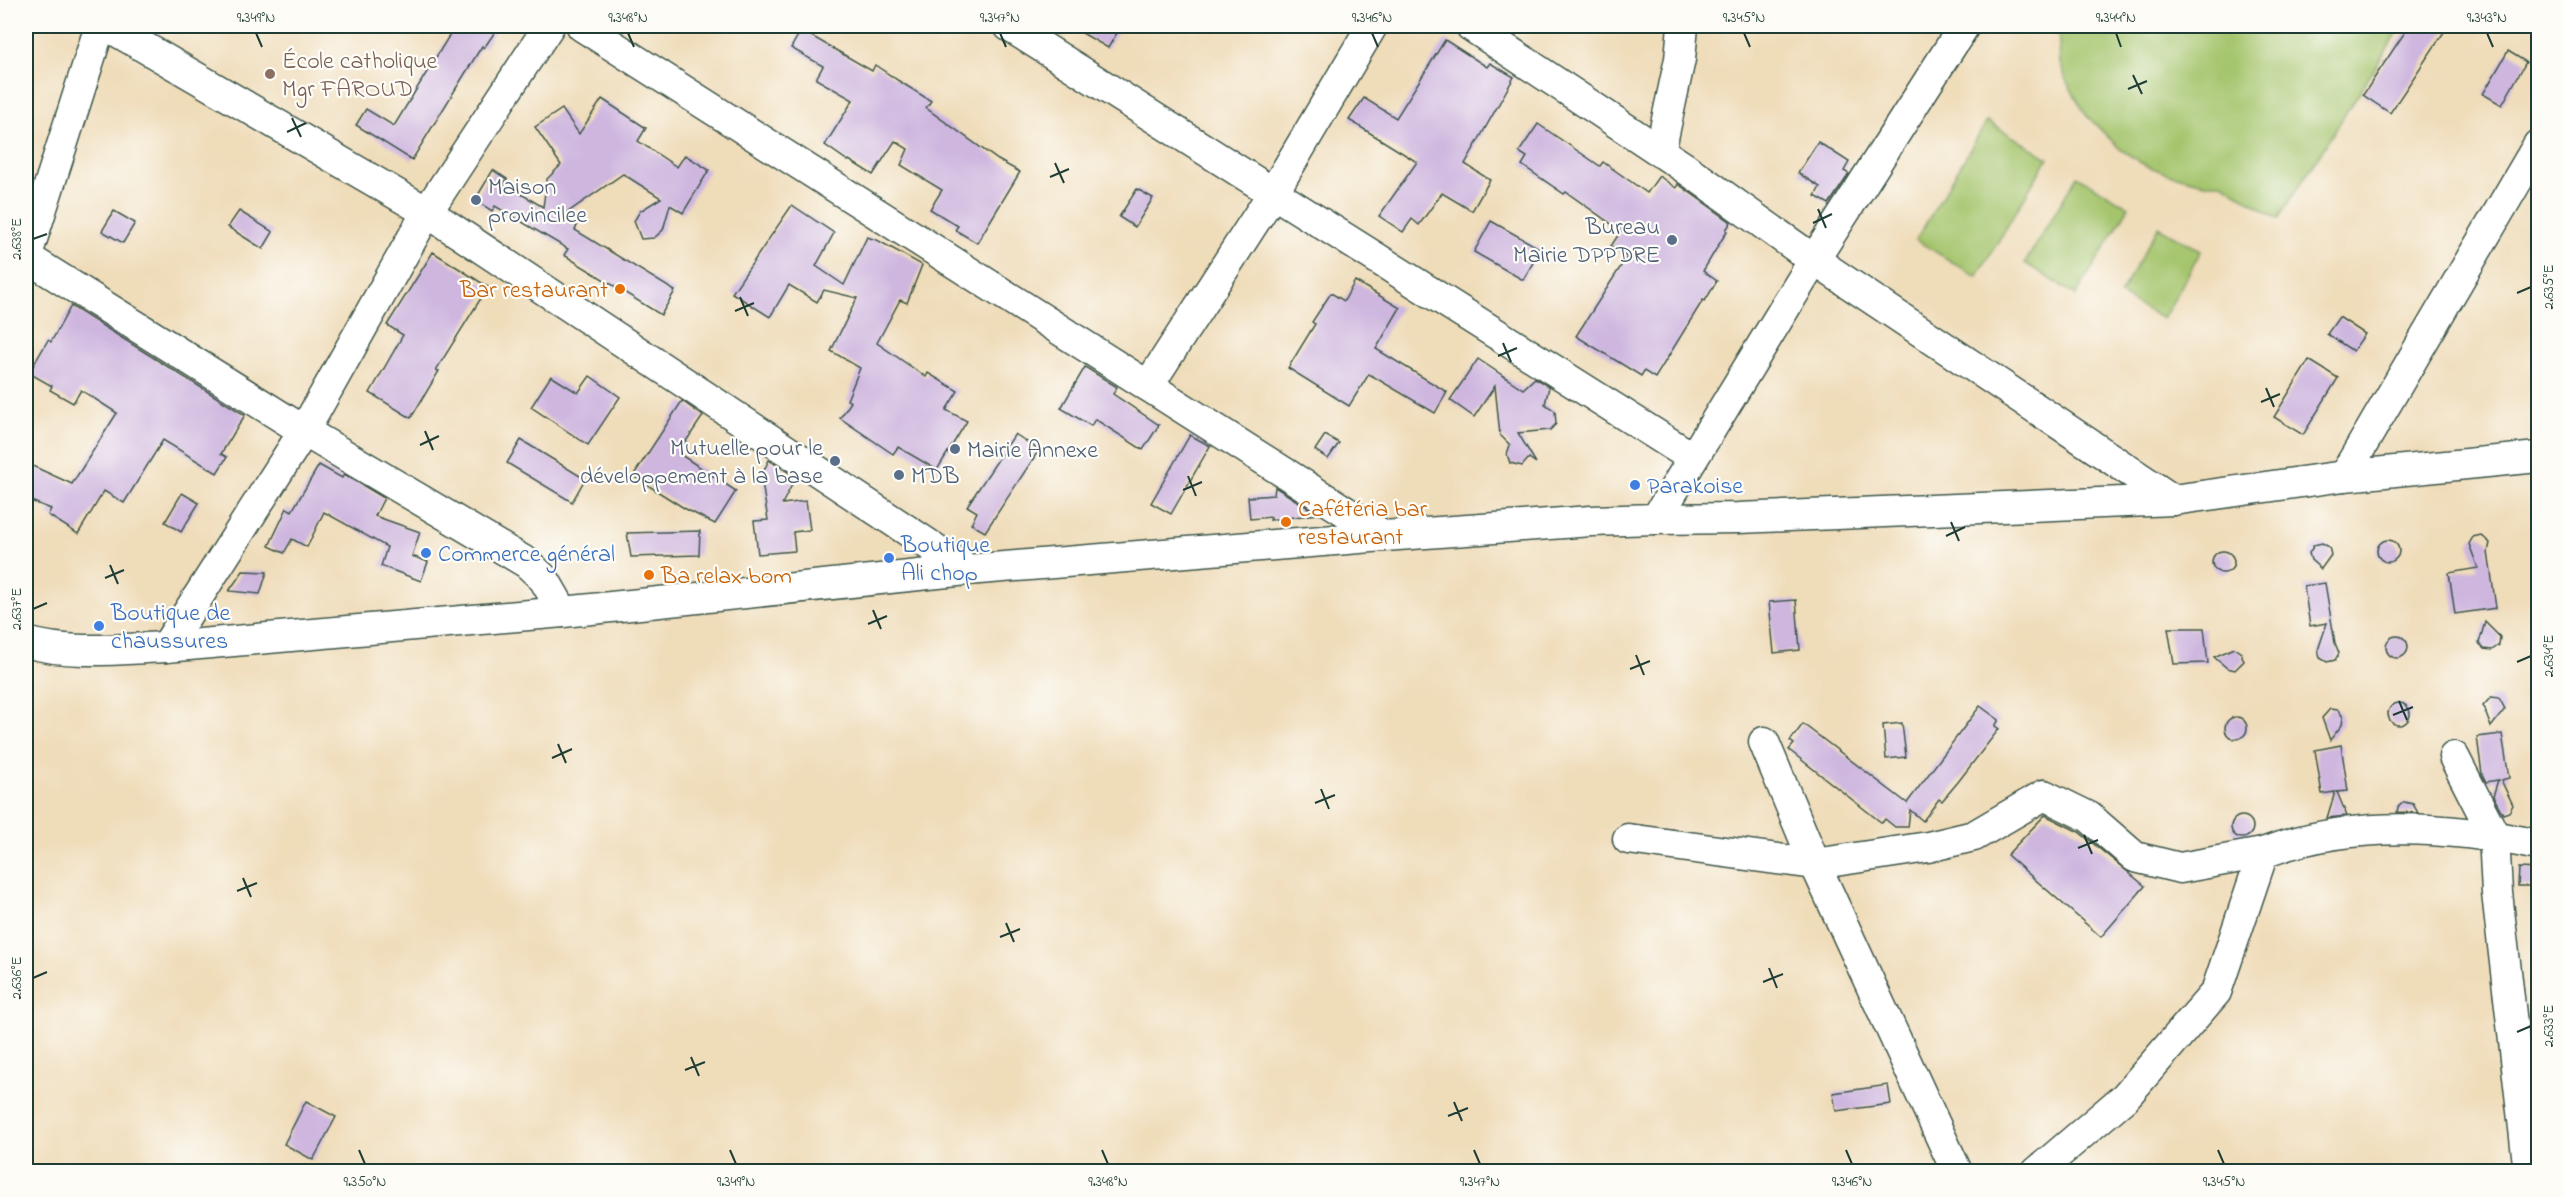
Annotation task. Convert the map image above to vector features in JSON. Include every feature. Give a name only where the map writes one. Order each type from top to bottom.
[{"type":"street","points":[[100,26],[26,258],[304,431],[527,563],[544,579],[563,612]]},
{"type":"street","points":[[108,26],[427,212],[967,570]]},
{"type":"street","points":[[166,647],[304,431],[427,212],[549,26]]},
{"type":"street","points":[[582,26],[1384,536]]},
{"type":"street","points":[[1009,26],[1692,458]]},
{"type":"street","points":[[1148,386],[1273,193],[1372,26]]},
{"type":"street","points":[[1471,26],[1660,152],[1814,260],[2173,500]]},
{"type":"street","points":[[1660,152],[1680,59],[1683,26]]},
{"type":"street","points":[[1656,519],[1814,260],[1964,26]]},
{"type":"street","points":[[2344,476],[2538,145]]},
{"type":"street","points":[[31,650],[166,647],[563,612],[967,570],[1591,521],[1738,518],[2173,500],[2344,476],[2538,457]]},
{"type":"street","points":[[1764,742],[1815,864],[1957,1172]]},
{"type":"street","points":[[2454,757],[2494,835],[2497,893],[2529,1172]]},
{"type":"street","points":[[1628,839],[1815,864],[1928,847],[1974,836],[2044,795],[2089,817],[2135,857],[2180,868],[2263,853],[2294,841],[2387,829],[2494,835],[2538,845]]},
{"type":"street","points":[[2037,1172],[2125,1097],[2217,992],[2263,853]]},
{"type":"green space","points":[[2058,26],[2402,26],[2278,219],[2222,183],[2204,183],[2165,173],[2143,164],[2120,149],[2086,115],[2067,82],[2060,63]]},
{"type":"green space","points":[[1987,121],[2048,158],[1977,277],[1916,240]]},
{"type":"green space","points":[[2077,176],[2129,207],[2076,295],[2025,263]]},
{"type":"green space","points":[[2158,227],[2201,251],[2163,319],[2120,295]]},
{"type":"building","points":[[455,26],[499,26],[484,48],[482,46],[412,160],[356,125],[366,109],[394,126]]},
{"type":"building","points":[[1070,26],[1121,26],[1108,48]]},
{"type":"building","points":[[2409,26],[2448,26],[2390,113],[2363,95]]},
{"type":"building","points":[[801,30],[872,71],[875,65],[931,101],[926,108],[998,160],[1020,172],[977,243],[955,230],[958,226],[930,209],[942,190],[901,165],[908,149],[895,141],[873,175],[825,145],[853,100],[816,79],[823,66],[791,48]]},
{"type":"building","points":[[1445,40],[1487,67],[1490,63],[1514,77],[1465,164],[1490,180],[1472,211],[1442,193],[1419,225],[1412,219],[1403,232],[1379,216],[1417,162],[1349,120],[1364,98],[1396,118]]},
{"type":"building","points":[[2508,51],[2526,62],[2502,105],[2483,94]]},
{"type":"building","points":[[602,99],[646,128],[638,141],[677,167],[685,155],[709,170],[683,213],[670,205],[663,230],[654,238],[641,239],[634,221],[640,211],[661,198],[623,174],[561,217],[577,226],[575,230],[675,291],[661,315],[564,255],[568,249],[495,206],[492,211],[475,200],[493,170],[507,179],[504,184],[543,207],[547,179],[561,165],[535,127],[562,109],[579,134]]},
{"type":"building","points":[[1538,124],[1600,166],[1603,162],[1647,193],[1659,176],[1676,188],[1678,184],[1731,222],[1703,271],[1717,281],[1655,378],[1644,371],[1641,376],[1576,336],[1627,257],[1611,246],[1621,231],[1566,192],[1564,194],[1522,165],[1527,157],[1519,152]]},
{"type":"building","points":[[1818,142],[1849,162],[1844,171],[1849,174],[1829,204],[1815,196],[1820,187],[1798,173]]},
{"type":"building","points":[[1137,189],[1153,198],[1135,227],[1119,217]]},
{"type":"building","points":[[792,205],[834,233],[816,266],[844,285],[867,237],[879,241],[922,265],[907,303],[900,300],[877,343],[926,377],[928,373],[958,391],[946,410],[967,421],[937,470],[898,447],[893,454],[840,418],[851,402],[847,400],[860,368],[831,351],[857,298],[824,290],[817,302],[789,285],[770,317],[732,293]]},
{"type":"building","points":[[114,211],[135,223],[123,243],[102,231]]},
{"type":"building","points":[[239,211],[273,232],[263,249],[228,227]]},
{"type":"building","points":[[1491,221],[1541,249],[1523,280],[1474,252]]},
{"type":"building","points":[[433,252],[488,287],[436,370],[439,371],[411,418],[370,393],[403,335],[387,325]]},
{"type":"building","points":[[1355,281],[1400,308],[1376,349],[1447,392],[1435,413],[1369,374],[1349,406],[1288,368],[1315,324],[1312,322],[1331,293],[1344,301]]},
{"type":"building","points":[[71,306],[245,415],[221,454],[227,457],[217,473],[163,440],[124,503],[104,491],[78,534],[48,515],[51,509],[26,499],[26,463],[72,484],[117,413],[81,390],[73,403],[50,390],[52,386],[29,373],[48,340],[51,342]]},
{"type":"building","points":[[2339,317],[2365,334],[2353,351],[2327,334]]},
{"type":"building","points":[[1478,359],[1523,389],[1535,378],[1549,387],[1545,404],[1555,411],[1556,424],[1550,430],[1518,433],[1536,463],[1529,458],[1522,466],[1510,463],[1507,454],[1510,445],[1500,435],[1495,386],[1474,417],[1450,400]]},
{"type":"building","points":[[2309,360],[2338,378],[2303,435],[2274,417]]},
{"type":"building","points":[[1085,367],[1117,387],[1113,394],[1159,425],[1143,450],[1095,419],[1091,426],[1061,408]]},
{"type":"building","points":[[551,376],[578,393],[590,376],[620,397],[588,445],[531,407]]},
{"type":"building","points":[[682,401],[703,416],[678,453],[736,491],[715,524],[684,508],[633,476]]},
{"type":"building","points":[[1015,434],[1039,450],[985,532],[971,524],[977,512],[967,506]]},
{"type":"building","points":[[1190,435],[1210,446],[1171,514],[1151,503]]},
{"type":"building","points":[[1325,435],[1339,443],[1328,459],[1315,450]]},
{"type":"building","points":[[521,440],[585,479],[572,502],[507,463]]},
{"type":"building","points":[[769,460],[796,477],[782,504],[806,501],[810,530],[793,532],[795,551],[758,554],[754,521],[768,520],[761,476]]},
{"type":"building","points":[[319,465],[342,478],[344,474],[384,498],[375,516],[420,532],[412,556],[428,562],[421,581],[381,566],[387,547],[324,512],[307,547],[292,539],[284,553],[269,546],[287,508],[292,511]]},
{"type":"building","points":[[1275,487],[1318,514],[1270,520],[1271,517],[1250,519],[1248,497],[1274,495]]},
{"type":"building","points":[[182,493],[199,503],[181,532],[165,522]]},
{"type":"building","points":[[700,531],[699,555],[631,557],[627,533]]},
{"type":"building","points":[[2481,535],[2490,543],[2488,552],[2496,608],[2455,614],[2449,573],[2478,568],[2469,544],[2473,537]]},
{"type":"building","points":[[2388,540],[2396,543],[2399,551],[2396,559],[2388,562],[2380,559],[2377,551],[2380,543]]},
{"type":"building","points":[[2322,543],[2329,547],[2331,555],[2321,569],[2311,560],[2309,553],[2314,545]]},
{"type":"building","points":[[2223,551],[2231,554],[2234,562],[2231,570],[2223,573],[2215,570],[2212,562],[2215,554]]},
{"type":"building","points":[[243,571],[267,572],[260,594],[229,591]]},
{"type":"building","points":[[2325,583],[2335,643],[2339,653],[2335,660],[2327,662],[2320,658],[2318,650],[2327,623],[2310,626],[2304,586]]},
{"type":"building","points":[[1796,600],[1800,650],[1774,653],[1769,602]]},
{"type":"building","points":[[2485,622],[2500,637],[2499,645],[2492,650],[2484,649],[2479,643]]},
{"type":"building","points":[[2168,628],[2204,628],[2208,663],[2174,664]]},
{"type":"building","points":[[2397,636],[2405,639],[2408,647],[2405,655],[2397,658],[2389,655],[2386,647],[2389,639]]},
{"type":"building","points":[[2234,648],[2241,653],[2244,661],[2235,670],[2227,668],[2214,657]]},
{"type":"building","points":[[2491,697],[2499,698],[2505,709],[2491,727],[2483,706]]},
{"type":"building","points":[[2399,703],[2409,710],[2410,714],[2403,724],[2399,725],[2389,718],[2388,714],[2395,704]]},
{"type":"building","points":[[1980,706],[1999,720],[1995,726],[1999,729],[1958,782],[1942,801],[1939,799],[1923,821],[1910,810],[1908,827],[1895,827],[1885,819],[1882,823],[1789,750],[1794,744],[1790,741],[1803,724],[1907,803]]},
{"type":"building","points":[[2330,709],[2338,710],[2343,717],[2342,725],[2330,740],[2322,718]]},
{"type":"building","points":[[2236,717],[2244,720],[2247,728],[2244,736],[2236,739],[2228,736],[2225,728],[2228,720]]},
{"type":"building","points":[[1902,723],[1906,757],[1886,759],[1883,725]]},
{"type":"building","points":[[2502,734],[2509,778],[2501,780],[2513,805],[2509,812],[2503,814],[2493,796],[2498,780],[2486,782],[2482,774],[2477,737]]},
{"type":"building","points":[[2341,745],[2348,791],[2337,792],[2347,816],[2327,818],[2335,792],[2322,794],[2315,750]]},
{"type":"building","points":[[2404,802],[2413,804],[2418,813],[2397,812],[2398,807]]},
{"type":"building","points":[[2045,815],[2079,832],[2145,886],[2101,937],[2007,855]]},
{"type":"building","points":[[2242,816],[2250,819],[2253,827],[2250,835],[2242,838],[2234,835],[2231,827],[2234,819]]},
{"type":"building","points":[[2519,868],[2538,869],[2538,886],[2518,886]]},
{"type":"building","points":[[1888,1085],[1891,1104],[1836,1111],[1833,1093]]},
{"type":"building","points":[[306,1101],[336,1117],[313,1160],[284,1144]]},
{"type":"place","name":"École catholique Mgr FAROUD","points":[[270,74]]},
{"type":"place","name":"Maison provincilee","points":[[476,200]]},
{"type":"place","name":"Bureau Mairie DPPDRE","points":[[1672,240]]},
{"type":"place","name":"Bar restaurant","points":[[620,289]]},
{"type":"place","name":"Mairie Annexe","points":[[955,449]]},
{"type":"place","name":"Mutuelle pour le développement à la base","points":[[835,461]]},
{"type":"place","name":"MDB","points":[[899,475]]},
{"type":"place","name":"Parakoise","points":[[1635,485]]},
{"type":"place","name":"Cafétéria bar restaurant","points":[[1286,522]]},
{"type":"place","name":"Commerce général","points":[[426,553]]},
{"type":"place","name":"Boutique Ali chop","points":[[889,558]]},
{"type":"place","name":"Ba relax bom","points":[[649,575]]},
{"type":"place","name":"Boutique de chaussures","points":[[99,626]]}]
